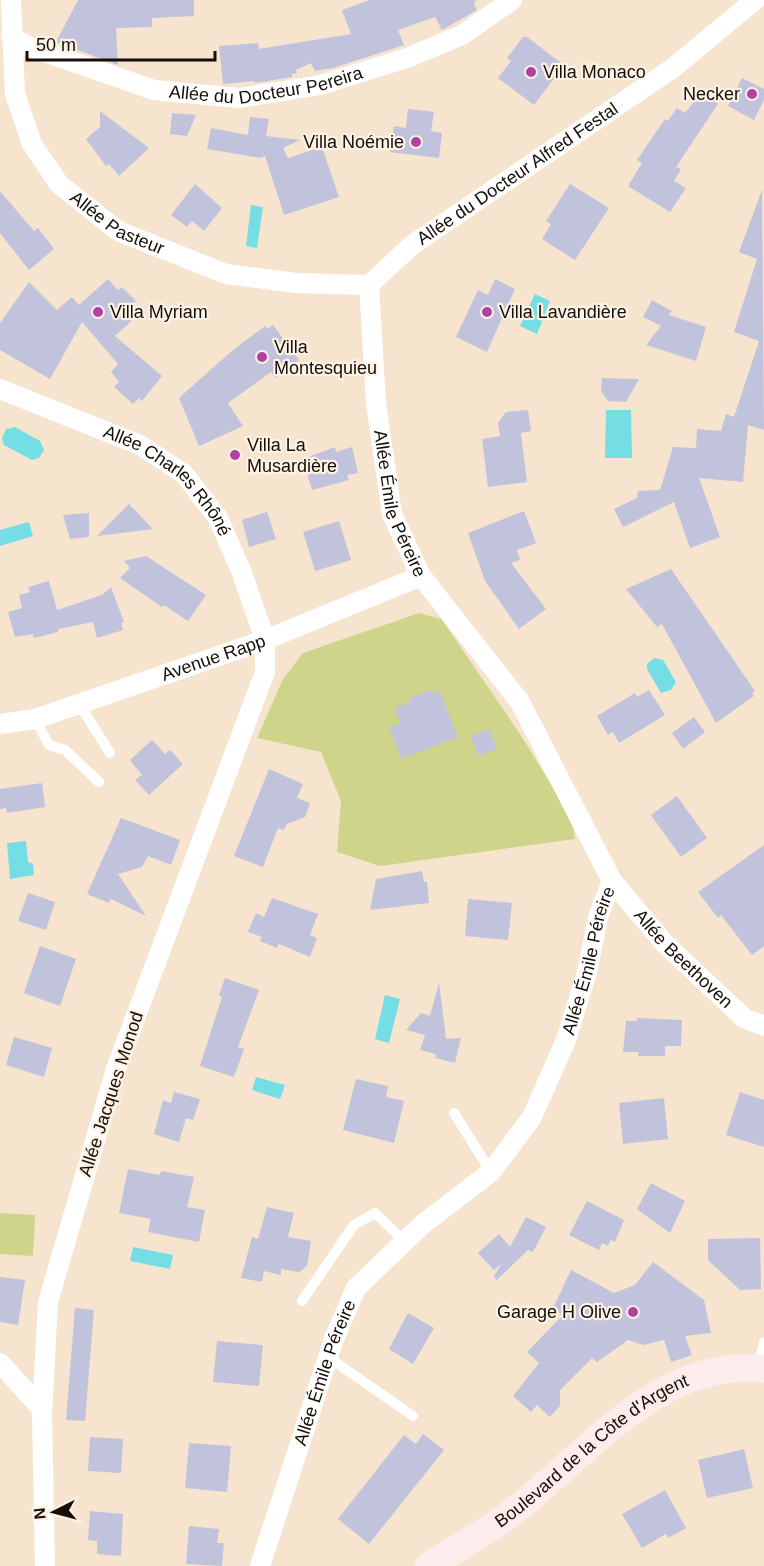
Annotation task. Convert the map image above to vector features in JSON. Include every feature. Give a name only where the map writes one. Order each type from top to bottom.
[{"type":"main road","name":"Boulevard de la Côte d'Argent","points":[[429,1566],[510,1514],[644,1401],[698,1373],[762,1359]]},
{"type":"street","name":"Allée Pasteur","points":[[11,0],[15,94],[32,144],[58,184],[118,231],[226,274],[296,283],[369,285]]},
{"type":"street","name":"Allée du Docteur Pereira","points":[[11,37],[30,47],[154,90],[238,98],[320,85],[407,58],[462,35],[512,0]]},
{"type":"street","name":"Allée du Docteur Alfred Festal","points":[[369,285],[412,245],[673,68],[755,0]]},
{"type":"street","name":"Allée Émile Péreire","points":[[260,1566],[328,1358],[356,1288],[423,1224],[491,1172],[532,1118],[566,1040],[587,972],[598,914],[612,881],[520,702],[422,576],[392,514],[376,403],[369,285]]},
{"type":"street","name":"Allée Charles Rhôné","points":[[0,389],[140,445],[184,474],[218,518],[242,573],[265,640]]},
{"type":"street","name":"Avenue Rapp","points":[[3,720],[35,719],[79,704],[265,640],[422,576]]},
{"type":"street","name":"Allée Jacques Monod","points":[[45,1566],[42,1409],[48,1302],[116,1068],[265,672],[265,640]]},
{"type":"street","name":"Allée Beethoven","points":[[612,881],[665,944],[744,1018],[764,1026]]},
{"type":"street","points":[[0,1363],[42,1409]]},
{"type":"lane","points":[[79,704],[110,753]]},
{"type":"lane","points":[[35,719],[50,746],[65,750],[99,782]]},
{"type":"lane","points":[[453,1113],[491,1172]]},
{"type":"lane","points":[[302,1301],[354,1225],[375,1213],[404,1241]]},
{"type":"lane","points":[[328,1358],[413,1416]]},
{"type":"green space","points":[[419,613],[441,619],[451,633],[520,734],[571,817],[575,839],[380,866],[337,852],[341,801],[321,752],[257,738],[283,679],[303,653]]},
{"type":"green space","points":[[0,1213],[35,1215],[33,1256],[0,1254]]},
{"type":"water","points":[[251,205],[263,207],[257,248],[246,246]]},
{"type":"water","points":[[535,294],[550,301],[537,334],[520,326]]},
{"type":"water","points":[[606,410],[631,410],[632,458],[605,458]]},
{"type":"water","points":[[15,427],[40,441],[44,450],[39,458],[32,460],[4,445],[2,438],[6,429]]},
{"type":"water","points":[[29,522],[33,536],[0,546],[0,530]]},
{"type":"water","points":[[654,658],[663,660],[676,682],[671,690],[661,693],[647,669],[647,664]]},
{"type":"water","points":[[26,841],[28,862],[33,864],[34,875],[10,879],[7,843]]},
{"type":"water","points":[[385,995],[400,999],[389,1043],[375,1039]]},
{"type":"water","points":[[256,1077],[285,1085],[280,1099],[252,1090]]},
{"type":"water","points":[[133,1247],[173,1255],[170,1269],[130,1261]]},
{"type":"building","points":[[78,0],[194,0],[194,16],[152,18],[152,27],[116,28],[118,65],[56,42]]},
{"type":"building","points":[[370,0],[476,0],[474,5],[477,10],[442,30],[435,17],[398,30],[404,45],[333,68],[315,71],[311,63],[296,70],[297,73],[292,74],[292,77],[255,83],[255,81],[223,84],[219,46],[258,43],[259,49],[351,34],[342,10]]},
{"type":"building","name":"Villa Monaco","points":[[523,37],[527,37],[564,65],[534,105],[498,78],[511,61],[507,58]]},
{"type":"building","name":"Necker","points":[[742,78],[764,89],[764,100],[754,120],[728,106]]},
{"type":"building","points":[[702,92],[718,104],[676,167],[681,169],[674,181],[686,188],[670,212],[628,186],[642,163],[637,160],[665,119],[668,121],[677,108],[685,113]]},
{"type":"building","name":"Villa Noémie","points":[[408,109],[434,112],[431,131],[442,133],[439,158],[390,152],[394,126],[406,128]]},
{"type":"building","points":[[100,111],[149,148],[119,176],[109,164],[106,166],[86,139],[100,127]]},
{"type":"building","points":[[172,113],[196,115],[187,136],[170,134]]},
{"type":"building","points":[[250,117],[269,119],[266,136],[300,140],[283,148],[288,158],[322,147],[339,197],[284,215],[265,156],[260,158],[207,149],[211,128],[248,135]]},
{"type":"building","points":[[195,184],[222,208],[204,231],[192,221],[187,227],[171,215]]},
{"type":"building","points":[[570,184],[609,208],[575,260],[542,239],[551,224],[546,221]]},
{"type":"building","points":[[762,190],[764,430],[748,425],[743,482],[699,478],[720,537],[690,548],[674,502],[623,527],[614,509],[637,498],[638,491],[660,490],[673,447],[696,448],[697,429],[721,431],[726,414],[734,417],[759,341],[734,332],[757,259],[739,252]]},
{"type":"building","points":[[0,191],[34,231],[38,228],[54,249],[29,270],[0,233]]},
{"type":"building","points":[[108,279],[118,290],[122,287],[136,301],[132,305],[139,314],[115,336],[162,376],[142,401],[139,398],[133,404],[114,387],[119,382],[111,372],[118,364],[82,322],[50,379],[0,350],[0,323],[29,282],[57,310],[72,297],[79,305]]},
{"type":"building","name":"Villa Lavandière","points":[[495,279],[515,289],[487,352],[456,337],[478,290],[488,295]]},
{"type":"building","points":[[652,300],[672,311],[669,315],[706,327],[696,361],[646,345],[661,326],[643,317]]},
{"type":"building","points":[[273,325],[299,360],[275,378],[271,372],[228,403],[243,426],[199,446],[179,398],[233,350],[265,326],[267,329]]},
{"type":"building","points":[[602,378],[639,379],[626,402],[608,401],[601,391]]},
{"type":"building","points":[[528,410],[531,431],[521,433],[527,482],[488,487],[482,439],[500,436],[498,423],[506,412]]},
{"type":"building","points":[[335,447],[336,452],[352,447],[358,473],[347,475],[349,480],[312,490],[303,459]]},
{"type":"building","points":[[129,504],[153,529],[97,536]]},
{"type":"building","points":[[524,511],[536,543],[517,550],[520,560],[511,563],[546,609],[519,629],[485,581],[468,533]]},
{"type":"building","points":[[267,512],[276,539],[249,547],[242,520]]},
{"type":"building","points":[[89,513],[89,537],[70,539],[63,515]]},
{"type":"building","points":[[339,521],[351,560],[315,571],[303,532]]},
{"type":"building","points":[[146,556],[206,595],[188,621],[164,605],[162,607],[120,578],[130,568],[124,561]]},
{"type":"building","points":[[671,569],[755,691],[752,693],[754,696],[716,723],[662,624],[657,627],[626,589]]},
{"type":"building","points":[[49,581],[57,610],[102,595],[111,587],[124,622],[121,623],[123,630],[97,638],[93,622],[58,629],[58,632],[34,638],[33,634],[15,637],[8,612],[22,608],[19,595],[30,592],[28,587]]},
{"type":"building","points":[[431,690],[432,693],[440,691],[458,737],[401,759],[389,727],[400,724],[395,708],[410,702],[409,698]]},
{"type":"building","points":[[649,690],[665,715],[619,743],[613,732],[608,735],[597,716],[635,693],[637,697]]},
{"type":"building","points":[[694,717],[705,732],[683,749],[672,733]]},
{"type":"building","points":[[489,729],[497,749],[479,756],[471,736]]},
{"type":"building","points":[[152,740],[165,754],[170,750],[183,764],[149,795],[135,780],[142,775],[130,760]]},
{"type":"building","points":[[269,769],[303,784],[297,798],[310,803],[305,817],[287,824],[284,830],[278,828],[263,867],[234,856]]},
{"type":"building","points":[[42,783],[45,807],[7,813],[6,808],[0,809],[0,789]]},
{"type":"building","points":[[677,796],[707,838],[681,857],[651,815]]},
{"type":"building","points":[[121,818],[180,840],[171,865],[148,856],[142,867],[118,874],[146,916],[111,899],[109,903],[87,894]]},
{"type":"building","points":[[764,845],[764,946],[752,955],[721,915],[718,918],[698,892]]},
{"type":"building","points":[[422,871],[424,882],[427,882],[429,903],[370,910],[376,879]]},
{"type":"building","points":[[28,893],[55,902],[46,930],[18,921]]},
{"type":"building","points":[[272,898],[318,914],[310,935],[317,938],[310,957],[279,944],[277,948],[260,941],[262,937],[248,932],[256,913],[264,917]]},
{"type":"building","points":[[468,899],[512,903],[508,940],[465,936]]},
{"type":"building","points":[[40,946],[76,959],[60,1006],[24,993]]},
{"type":"building","points":[[225,978],[259,990],[238,1047],[244,1049],[234,1077],[200,1066],[222,997],[219,995]]},
{"type":"building","points":[[439,983],[446,1039],[461,1038],[455,1063],[435,1058],[436,1054],[420,1050],[425,1035],[406,1030],[421,1013],[430,1016]]},
{"type":"building","points":[[637,1018],[682,1020],[681,1046],[665,1046],[665,1056],[638,1056],[639,1052],[623,1052],[626,1021],[637,1021]]},
{"type":"building","points":[[14,1037],[52,1048],[44,1077],[6,1065]]},
{"type":"building","points":[[356,1079],[388,1086],[386,1097],[404,1101],[394,1143],[343,1130]]},
{"type":"building","points":[[174,1092],[200,1099],[193,1120],[186,1118],[179,1142],[154,1134],[163,1100],[171,1103]]},
{"type":"building","points":[[740,1092],[764,1100],[764,1147],[726,1135]]},
{"type":"building","points":[[664,1098],[668,1139],[623,1144],[619,1103]]},
{"type":"building","points":[[128,1169],[160,1175],[161,1171],[194,1177],[187,1207],[205,1210],[199,1242],[148,1232],[151,1219],[119,1213]]},
{"type":"building","points":[[651,1183],[685,1201],[670,1233],[637,1209]]},
{"type":"building","points":[[587,1201],[624,1220],[615,1242],[611,1240],[608,1246],[602,1243],[599,1250],[569,1235]]},
{"type":"building","points":[[267,1207],[294,1213],[288,1237],[311,1241],[307,1266],[299,1272],[281,1269],[281,1275],[264,1271],[262,1282],[241,1278],[252,1237],[258,1239]]},
{"type":"building","points":[[526,1217],[546,1227],[533,1252],[528,1250],[497,1280],[494,1277],[501,1264],[494,1270],[478,1253],[499,1234],[510,1247]]},
{"type":"building","points":[[760,1238],[761,1289],[740,1290],[708,1260],[708,1239]]},
{"type":"building","points":[[653,1262],[704,1300],[711,1333],[685,1336],[692,1355],[671,1362],[664,1340],[643,1345],[628,1340],[597,1362],[592,1358],[560,1390],[560,1406],[550,1417],[537,1405],[531,1412],[513,1396],[539,1363],[527,1352],[562,1316],[554,1306],[571,1270],[614,1293],[635,1285]]},
{"type":"building","points":[[0,1277],[25,1280],[18,1325],[0,1322]]},
{"type":"building","points":[[75,1308],[94,1310],[85,1421],[66,1420]]},
{"type":"building","points":[[408,1313],[434,1328],[413,1364],[389,1349]]},
{"type":"building","points":[[217,1341],[263,1345],[259,1386],[213,1382]]},
{"type":"building","points":[[423,1434],[444,1450],[369,1544],[338,1519],[404,1435],[416,1444]]},
{"type":"building","points":[[90,1437],[123,1439],[121,1473],[88,1471]]},
{"type":"building","points":[[189,1443],[231,1446],[227,1492],[185,1488]]},
{"type":"building","points":[[744,1449],[753,1488],[707,1498],[698,1460]]},
{"type":"building","points":[[665,1490],[686,1528],[668,1538],[666,1534],[642,1548],[622,1514]]},
{"type":"building","points":[[90,1511],[123,1514],[121,1556],[97,1554],[97,1541],[88,1540]]},
{"type":"building","points":[[189,1526],[219,1529],[217,1543],[224,1543],[222,1566],[186,1564]]},
{"type":"place","name":"Villa Monaco","points":[[531,72]]},
{"type":"place","name":"Necker","points":[[752,94]]},
{"type":"place","name":"Villa Noémie","points":[[416,142]]},
{"type":"place","name":"Villa Myriam","points":[[98,312]]},
{"type":"place","name":"Villa Lavandière","points":[[487,312]]},
{"type":"place","name":"Villa Montesquieu","points":[[262,357]]},
{"type":"place","name":"Villa La Musardière","points":[[235,455]]},
{"type":"place","name":"Garage H Olive","points":[[633,1312]]}]
